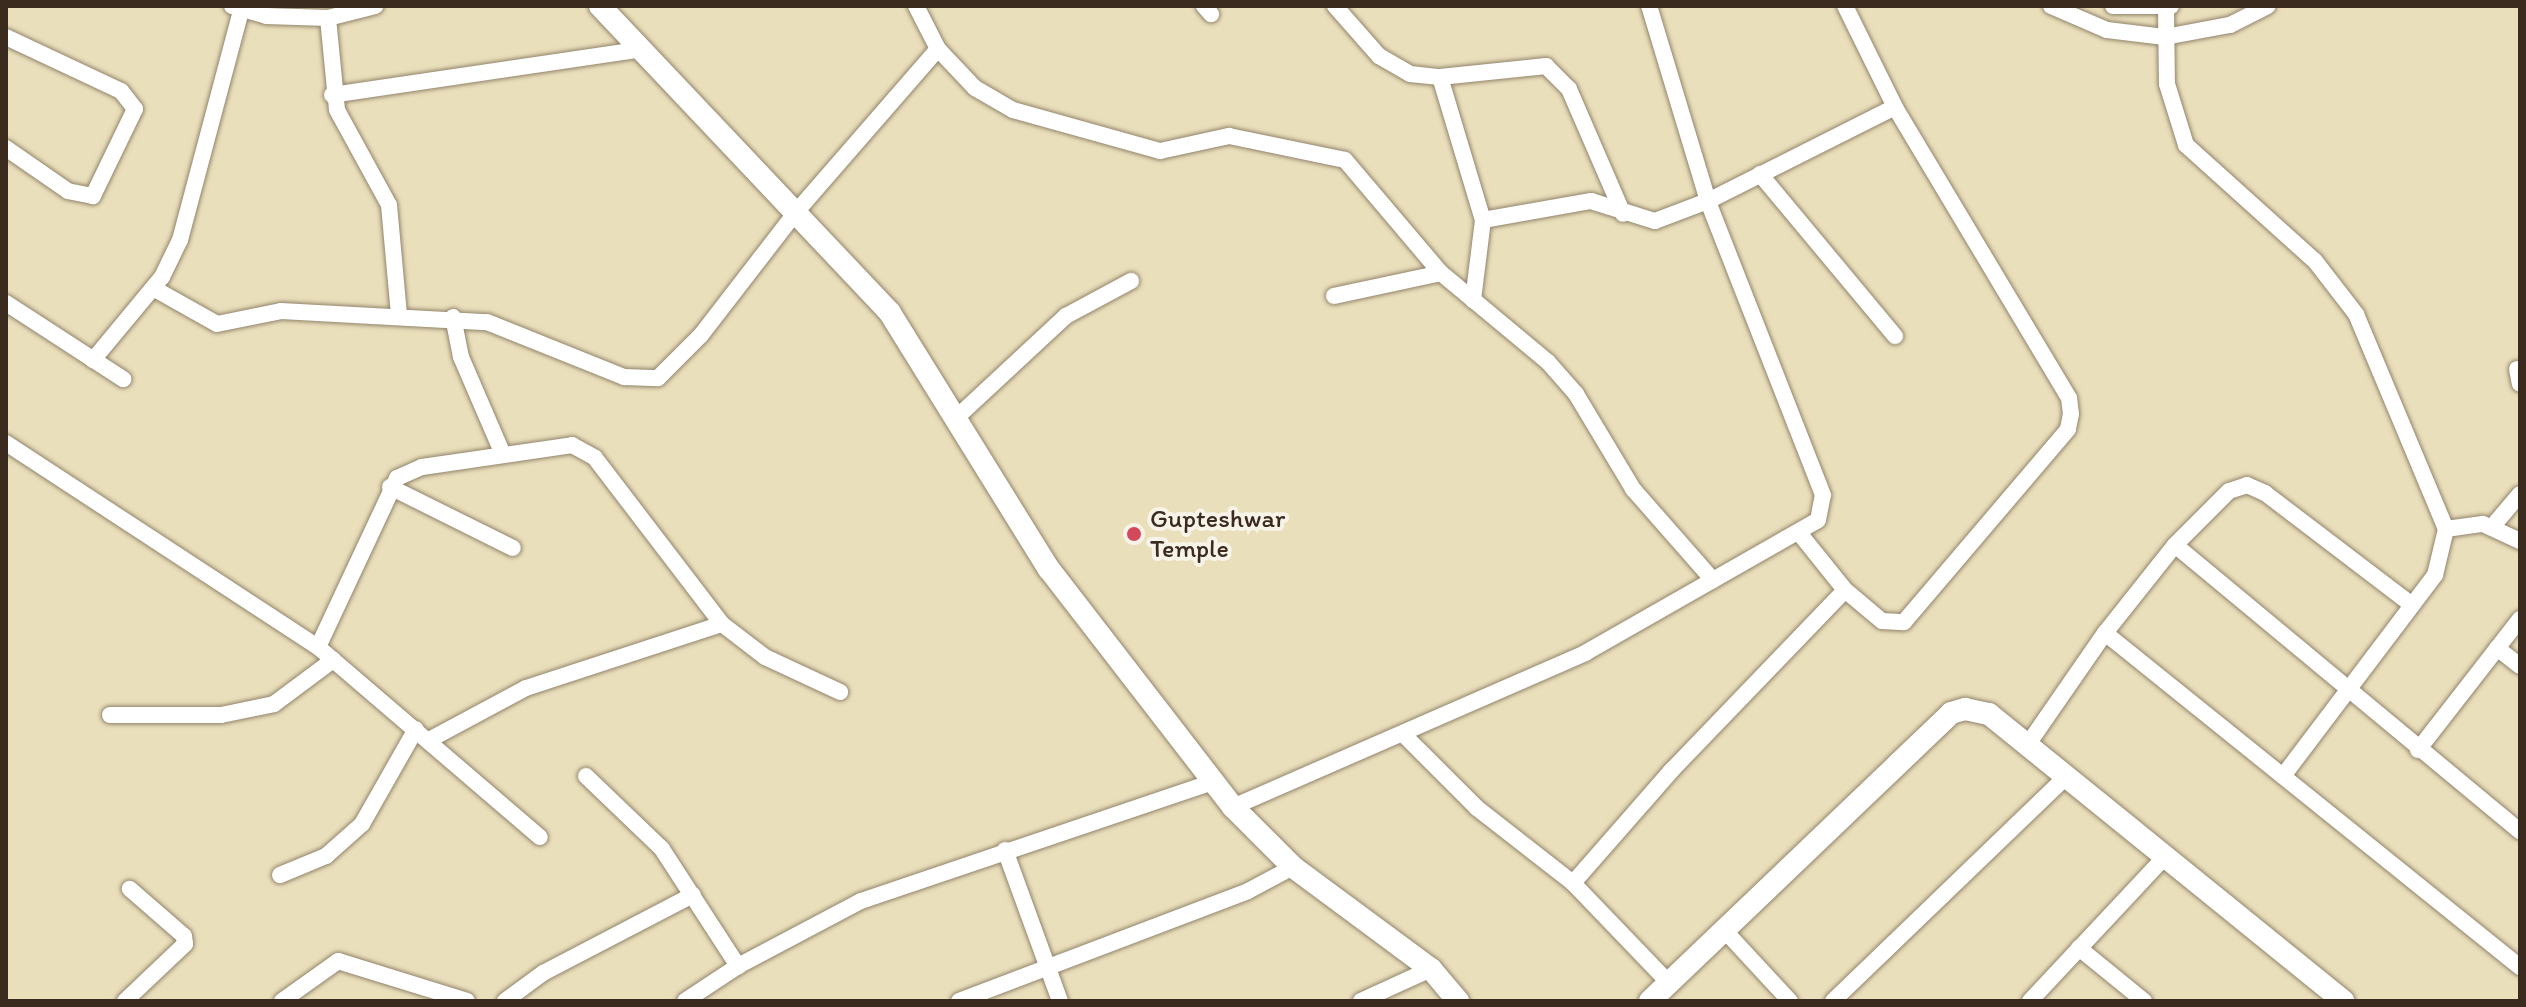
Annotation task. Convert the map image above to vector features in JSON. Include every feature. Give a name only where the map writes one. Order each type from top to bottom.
[{"type":"street","points":[[93,360],[153,288],[171,261],[193,206],[236,9],[328,18],[375,6]]},
{"type":"street","points":[[600,6],[797,211],[890,313],[1049,569],[1233,807],[1293,867],[1431,969],[1458,1001]]},
{"type":"street","points":[[916,6],[938,49],[994,102],[1160,151],[1229,136],[1333,154],[1355,169],[1441,273],[1548,362],[1576,394],[1633,489],[1713,580]]},
{"type":"street","points":[[1335,6],[1354,32],[1394,67],[1440,77],[1546,66],[1569,89],[1623,214]]},
{"type":"street","points":[[1233,807],[1404,735],[1585,653],[1800,534],[1818,520],[1823,495],[1708,201],[1649,6]]},
{"type":"street","points":[[1800,534],[1845,590],[1882,621],[1892,625],[1914,616],[2068,429],[2071,414],[2069,398],[1895,107],[1845,6]]},
{"type":"street","points":[[2051,6],[2107,30],[2165,37],[2230,25],[2268,6]]},
{"type":"street","points":[[2113,6],[2169,6],[2165,37],[2167,84],[2186,145],[2315,261],[2356,314],[2446,529],[2445,551],[2435,575],[2284,775]]},
{"type":"street","points":[[328,18],[332,95],[389,205],[399,314]]},
{"type":"street","points":[[6,37],[121,91],[135,109],[93,196],[68,191],[6,148]]},
{"type":"street","points":[[332,95],[642,49]]},
{"type":"street","points":[[153,288],[217,324],[281,311],[399,314],[487,322],[624,377],[658,378],[701,335],[797,211],[938,49]]},
{"type":"street","points":[[1440,77],[1483,220],[1473,300]]},
{"type":"street","points":[[1483,220],[1591,201],[1623,214],[1655,221],[1708,201],[1895,107]]},
{"type":"street","points":[[1760,174],[1895,336]]},
{"type":"street","points":[[1334,296],[1441,273]]},
{"type":"street","points":[[954,420],[1066,316],[1131,281]]},
{"type":"street","points":[[6,303],[123,379]]},
{"type":"street","points":[[453,317],[461,357],[502,452]]},
{"type":"street","points":[[6,443],[318,647],[540,837]]},
{"type":"street","points":[[318,647],[390,487],[407,471],[502,452],[585,449],[722,624],[765,657],[840,692]]},
{"type":"street","points":[[2026,747],[2105,633],[2209,506],[2229,491],[2247,485],[2265,493],[2412,605]]},
{"type":"street","points":[[390,487],[513,548]]},
{"type":"street","points":[[2492,527],[2520,494]]},
{"type":"street","points":[[2446,529],[2492,527],[2520,541]]},
{"type":"street","points":[[2175,545],[2347,692],[2520,831]]},
{"type":"street","points":[[1573,883],[1671,771],[1845,590]]},
{"type":"street","points":[[2418,750],[2520,619]]},
{"type":"street","points":[[280,875],[326,856],[362,824],[423,734],[526,688],[722,624]]},
{"type":"street","points":[[2105,633],[2520,967]]},
{"type":"street","points":[[2497,648],[2520,666]]},
{"type":"street","points":[[110,715],[221,715],[274,704],[333,660]]},
{"type":"street","points":[[1650,1001],[1726,932],[1951,713],[1977,709],[1989,714],[2064,779],[2343,1001]]},
{"type":"street","points":[[1404,735],[1477,808],[1573,883],[1670,984]]},
{"type":"street","points":[[586,776],[662,849],[738,966]]},
{"type":"street","points":[[1833,1001],[2064,779]]},
{"type":"street","points":[[685,1001],[738,966],[861,901],[1212,782]]},
{"type":"street","points":[[1005,850],[1060,1001]]},
{"type":"street","points":[[2030,1001],[2163,859]]},
{"type":"street","points":[[959,1001],[1248,891],[1293,867]]},
{"type":"street","points":[[125,1001],[185,944],[184,936],[130,889]]},
{"type":"street","points":[[505,1001],[543,973],[693,895]]},
{"type":"street","points":[[1726,932],[1790,1001]]},
{"type":"street","points":[[2079,948],[2144,1001]]},
{"type":"street","points":[[282,1001],[338,961],[467,1001]]},
{"type":"street","points":[[1361,1001],[1431,969]]},
{"type":"place","name":"Gupteshwar Temple","points":[[1134,534]]}]
